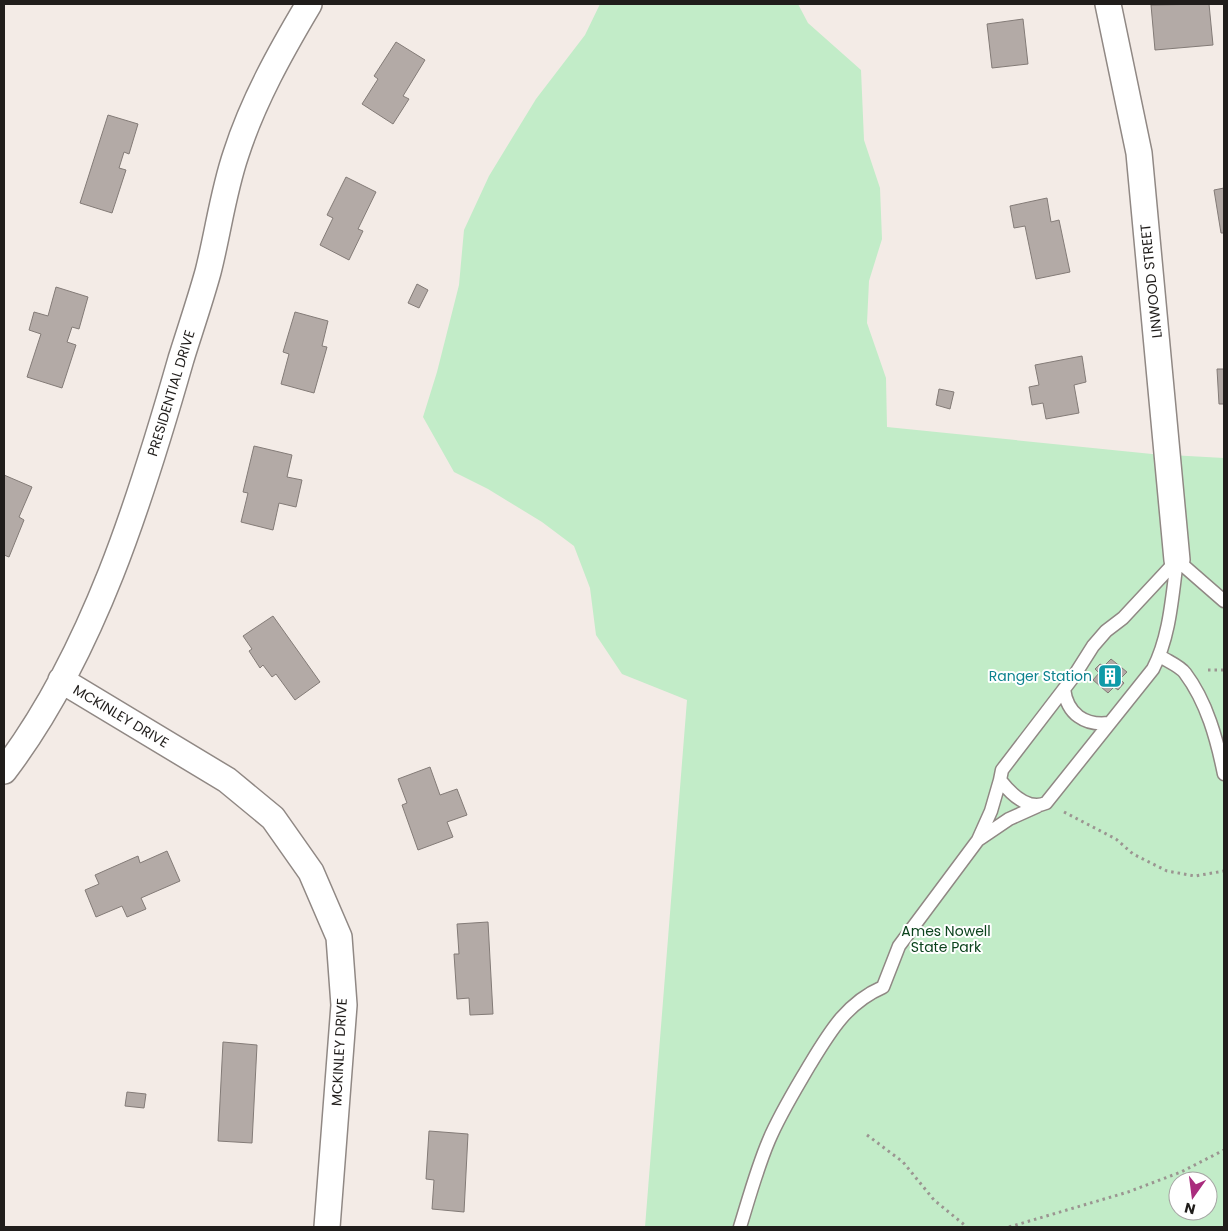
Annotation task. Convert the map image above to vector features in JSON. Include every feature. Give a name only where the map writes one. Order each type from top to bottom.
[{"type":"street","name":"PRESIDENTIAL DRIVE","points":[[4,772],[61,680],[99,601],[157,443],[208,272],[235,154],[262,89],[309,4]]},
{"type":"street","name":"LINWOOD STREET","points":[[1108,4],[1139,153],[1177,560]]},
{"type":"street","name":"MCKINLEY DRIVE","points":[[61,680],[227,780],[273,818],[311,872],[339,937],[344,1005],[327,1227]]},
{"type":"lane","points":[[1177,560],[1224,601]]},
{"type":"lane","points":[[978,840],[1016,816],[1042,805],[1153,669],[1160,656],[1168,626],[1177,560]]},
{"type":"lane","points":[[740,1227],[769,1141],[785,1107],[832,1028],[850,1006],[867,994],[883,987],[899,946],[978,840],[991,812],[1002,770],[1106,632],[1123,618],[1177,560]]},
{"type":"lane","points":[[1160,656],[1184,671],[1197,694],[1217,739],[1224,774]]},
{"type":"lane","points":[[1064,689],[1065,702],[1084,720],[1097,724],[1110,723]]},
{"type":"lane","points":[[1000,780],[1007,789],[1029,805],[1042,805]]},
{"type":"path","points":[[1042,805],[1116,839],[1133,854],[1167,872],[1195,876],[1224,871]]},
{"type":"path","points":[[867,1135],[903,1162],[934,1200],[967,1227]]},
{"type":"path","points":[[1009,1227],[1137,1188],[1181,1172],[1224,1150]]},
{"type":"green space","name":"Ames Nowell State Park","points":[[600,4],[798,4],[808,23],[861,70],[864,140],[880,188],[882,239],[869,281],[867,323],[886,378],[887,427],[1152,454],[1224,458],[1224,1227],[645,1227],[687,700],[622,674],[596,635],[590,588],[574,546],[542,522],[488,489],[454,472],[423,417],[437,372],[459,285],[464,230],[489,176],[536,99],[585,35]],"holes":[[[1111,659],[1127,672],[1120,679],[1124,683],[1118,690],[1114,687],[1108,693],[1093,680],[1099,673],[1095,669],[1100,664],[1104,666]]]},
{"type":"building","points":[[1209,4],[1213,45],[1155,50],[1151,5]]},
{"type":"building","points":[[1023,19],[1028,64],[992,68],[987,24]]},
{"type":"building","points":[[396,42],[425,60],[403,96],[409,99],[393,124],[362,104],[378,79],[374,76]]},
{"type":"building","points":[[108,115],[138,124],[129,154],[124,152],[119,168],[126,170],[112,213],[80,203]]},
{"type":"building","points":[[346,177],[376,192],[358,229],[363,231],[349,260],[320,245],[333,218],[327,215]]},
{"type":"building","points":[[1224,188],[1224,233],[1221,233],[1214,190]]},
{"type":"building","points":[[1047,198],[1051,222],[1059,220],[1070,272],[1036,279],[1025,226],[1014,228],[1010,206]]},
{"type":"building","points":[[417,284],[428,290],[419,308],[408,303]]},
{"type":"building","points":[[56,287],[88,297],[79,329],[72,327],[67,342],[76,345],[62,388],[27,377],[41,334],[29,330],[34,312],[48,316]]},
{"type":"building","points":[[295,312],[328,321],[322,346],[327,347],[314,393],[281,384],[289,354],[283,352]]},
{"type":"building","points":[[1082,356],[1086,382],[1074,385],[1079,413],[1046,419],[1043,403],[1032,405],[1029,387],[1039,385],[1035,365]]},
{"type":"building","points":[[1217,369],[1224,369],[1224,404],[1219,404]]},
{"type":"building","points":[[939,389],[954,392],[950,409],[936,405]]},
{"type":"building","points":[[254,446],[292,455],[287,477],[302,480],[296,507],[279,503],[273,530],[241,522],[248,493],[243,492]]},
{"type":"building","points":[[4,475],[32,487],[19,517],[24,520],[9,557],[4,555]]},
{"type":"building","points":[[273,616],[320,682],[295,700],[276,674],[272,677],[263,665],[260,668],[249,651],[252,649],[243,636]]},
{"type":"building","name":"Ranger Station","points":[[1111,659],[1127,672],[1120,679],[1124,683],[1118,690],[1114,687],[1108,693],[1093,680],[1099,673],[1095,669],[1100,664],[1104,666]]},
{"type":"building","points":[[430,767],[440,795],[457,789],[467,815],[447,822],[453,837],[418,850],[402,805],[407,803],[398,779]]},
{"type":"building","points":[[167,851],[180,881],[141,898],[146,909],[127,917],[122,906],[96,917],[85,890],[99,884],[95,875],[138,856],[140,863]]},
{"type":"building","points":[[488,922],[493,1014],[470,1015],[469,998],[457,999],[454,954],[459,954],[457,924]]},
{"type":"building","points":[[223,1042],[257,1045],[252,1143],[218,1141]]},
{"type":"building","points":[[127,1092],[146,1094],[144,1108],[125,1106]]},
{"type":"building","points":[[429,1131],[468,1134],[464,1212],[432,1209],[434,1180],[426,1179]]},
{"type":"place","name":"Ranger Station","points":[[1110,676]]}]
